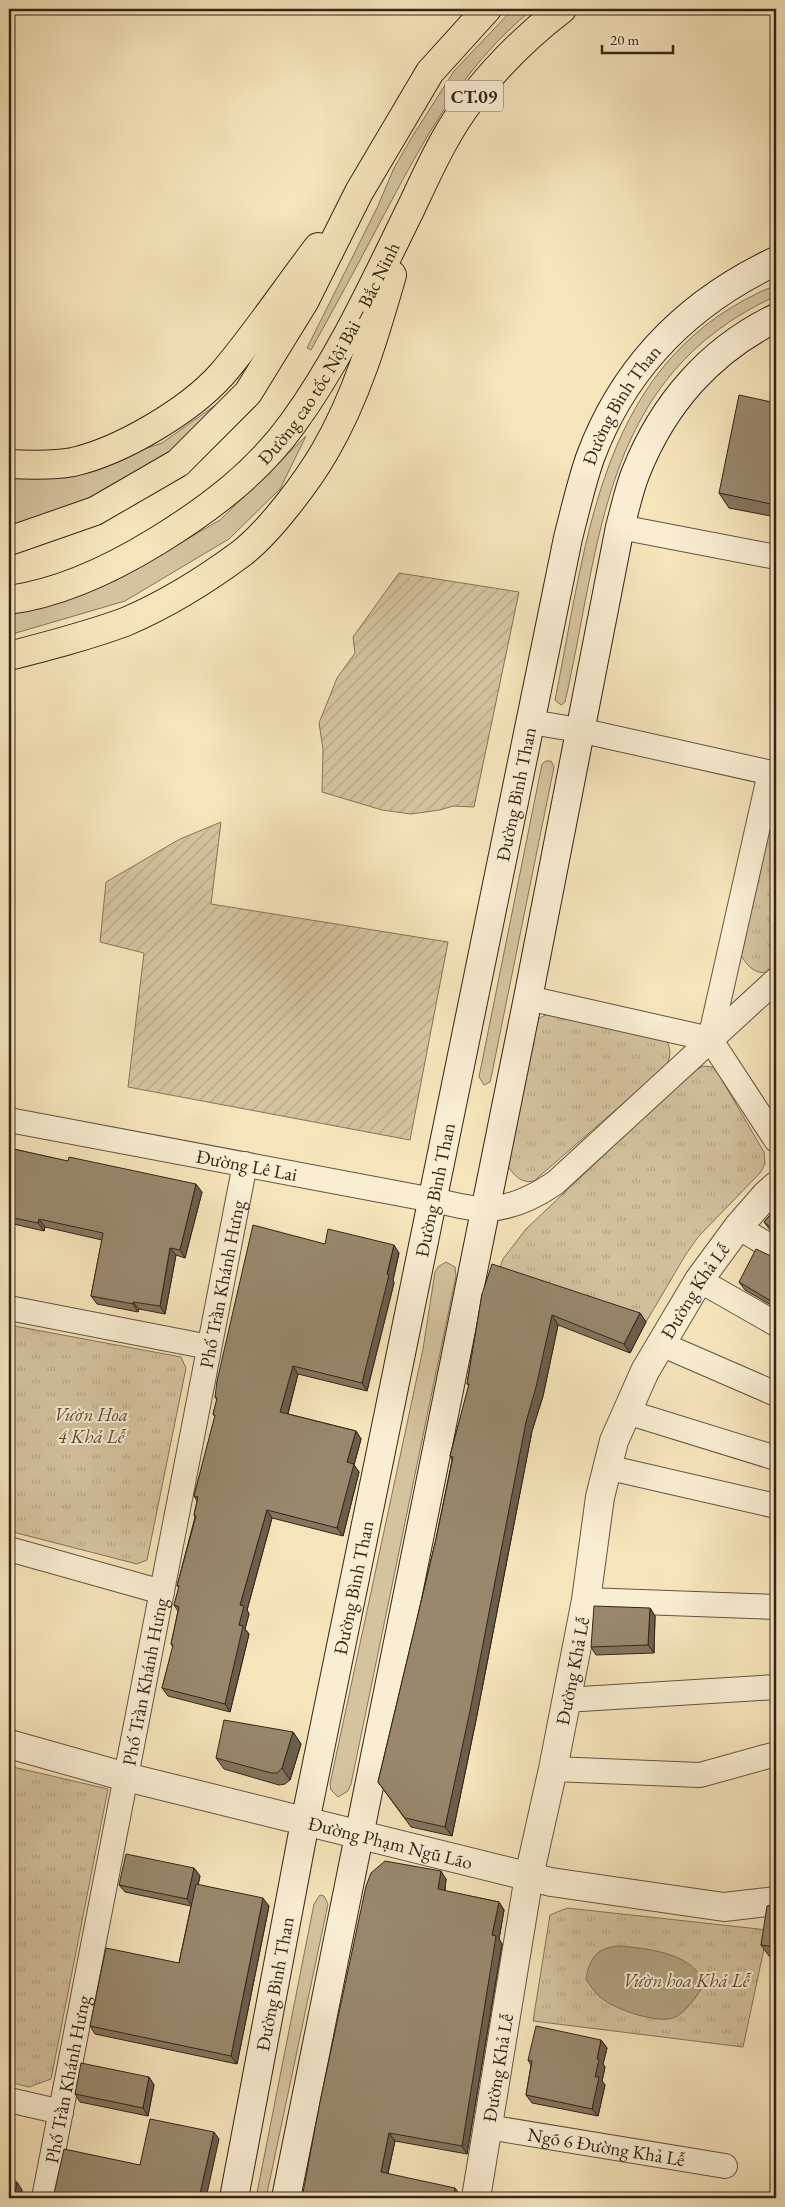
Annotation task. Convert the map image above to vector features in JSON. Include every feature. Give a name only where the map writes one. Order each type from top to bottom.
[{"type":"highway","name":"CT.09","points":[[360,192],[430,72],[487,9]]},
{"type":"highway","name":"Đường cao tốc Nội Bài – Bắc Ninh","points":[[9,600],[78,580],[116,565],[191,520],[225,496],[262,460],[293,423],[351,329],[439,150],[471,99],[503,62],[540,26],[562,9]]},
{"type":"highway","points":[[9,464],[73,462],[99,453],[134,439],[193,400],[221,375],[360,192]]},
{"type":"highway","points":[[9,540],[95,511],[178,463],[248,393],[304,302],[360,192]]},
{"type":"highway","points":[[9,656],[61,643],[126,621],[182,592],[243,552],[270,524],[301,486],[325,451],[342,416],[372,343],[413,204]]},
{"type":"main road","name":"Đường Bình Than","points":[[234,2198],[306,1822],[532,722],[568,538],[590,457],[609,416],[638,368],[681,322],[731,284],[776,262]]},
{"type":"main road","name":"Đường Bình Than","points":[[286,2198],[486,1209],[620,527],[635,474],[653,434],[670,406],[687,385],[720,352],[776,318]]},
{"type":"main road","name":"Đường Khả Lễ","points":[[476,2198],[529,1876],[554,1769],[565,1700],[586,1600],[606,1467],[626,1412],[660,1344],[699,1280],[738,1228],[776,1186]]},
{"type":"main road","name":"Đường Phạm Ngũ Lão","points":[[9,1744],[126,1777],[306,1822],[529,1876],[596,1890],[724,1907],[776,1901]]},
{"type":"street","points":[[620,527],[776,557]]},
{"type":"street","points":[[532,722],[579,730],[773,773],[710,1039]]},
{"type":"street","points":[[486,1209],[533,1196],[555,1182],[776,980]]},
{"type":"street","points":[[528,998],[710,1039],[776,1140]]},
{"type":"street","name":"Đường Lê Lai","points":[[9,1120],[486,1209]]},
{"type":"street","name":"Phố Trần Khánh Hưng","points":[[44,2198],[245,1164]]},
{"type":"street","points":[[738,1228],[776,1250]]},
{"type":"street","points":[[699,1280],[776,1324]]},
{"type":"street","points":[[9,1308],[210,1347]]},
{"type":"street","points":[[660,1344],[776,1394]]},
{"type":"street","points":[[626,1412],[776,1458]]},
{"type":"street","points":[[606,1467],[776,1506]]},
{"type":"street","points":[[9,1549],[162,1592]]},
{"type":"street","points":[[586,1600],[776,1607]]},
{"type":"street","points":[[565,1700],[776,1687]]},
{"type":"street","points":[[554,1769],[700,1774],[776,1754]]},
{"type":"street","points":[[9,2100],[61,2112]]},
{"type":"street","name":"Ngõ 6 Đường Khả Lễ","points":[[488,2127],[725,2166]]},
{"type":"green space","points":[[513,9],[533,9],[507,32],[484,57],[443,111],[408,169],[311,350],[307,348],[377,208],[394,168],[412,137],[454,71]]},
{"type":"green space","points":[[776,285],[776,296],[718,330],[674,370],[642,417],[619,468],[602,523],[565,702],[561,705],[555,700],[593,516],[611,459],[637,405],[671,357],[717,317]]},
{"type":"green space","points":[[231,394],[171,456],[91,501],[9,527],[9,476],[72,473],[162,443]]},
{"type":"green space","points":[[306,436],[280,489],[229,539],[125,601],[9,635],[9,610],[115,581],[220,520]]},
{"type":"green space","points":[[399,573],[519,592],[474,807],[453,806],[411,814],[382,810],[322,792],[323,749],[319,723],[337,678],[355,653],[353,637]]},
{"type":"green space","points":[[546,761],[551,761],[554,767],[491,1078],[490,1082],[484,1085],[479,1077],[542,764]]},
{"type":"green space","points":[[776,786],[776,967],[771,971],[761,972],[752,969],[741,955],[770,796]]},
{"type":"green space","points":[[221,822],[211,904],[448,942],[410,1140],[128,1087],[144,953],[100,942],[106,882],[180,839]]},
{"type":"green space","points":[[551,1012],[664,1037],[668,1044],[670,1055],[666,1066],[534,1181],[529,1182],[521,1180],[506,1163],[536,1020]]},
{"type":"green space","points":[[703,1066],[713,1067],[719,1075],[764,1152],[765,1164],[760,1173],[699,1236],[686,1254],[646,1322],[498,1273],[503,1259],[526,1229],[692,1072]]},
{"type":"green space","points":[[446,1262],[455,1267],[456,1276],[351,1784],[348,1791],[338,1797],[331,1790],[330,1784],[423,1349],[435,1272],[438,1267]]},
{"type":"green space","name":"Vườn Hoa 4 Khả Lễ","points":[[9,1325],[181,1357],[186,1368],[147,1560],[137,1564],[9,1531]]},
{"type":"green space","points":[[9,1766],[108,1789],[51,2079],[29,2087],[9,2082]]},
{"type":"green space","points":[[320,1895],[324,1896],[328,1904],[266,2198],[256,2198],[314,1904]]},
{"type":"green space","name":"Vườn hoa Khả Lễ","points":[[567,1908],[768,1930],[743,2047],[533,2021],[550,1915]]},
{"type":"shaded area","points":[[618,1946],[642,1948],[681,1959],[699,1974],[704,1985],[689,2006],[674,2018],[652,2018],[614,2006],[598,1995],[586,1979],[595,1955],[604,1949]]},
{"type":"building","points":[[739,395],[776,403],[776,505],[719,493]]},
{"type":"building","points":[[9,1148],[68,1161],[69,1157],[196,1184],[180,1250],[170,1248],[160,1306],[133,1302],[133,1304],[91,1296],[103,1233],[39,1219],[38,1223],[9,1217]]},
{"type":"building","points":[[776,1208],[776,1231],[764,1222]]},
{"type":"building","points":[[253,1225],[325,1244],[328,1229],[394,1245],[387,1274],[389,1275],[362,1383],[293,1366],[280,1412],[356,1431],[347,1462],[354,1464],[337,1528],[267,1510],[240,1605],[244,1606],[239,1625],[243,1626],[225,1704],[162,1688],[173,1645],[171,1644],[179,1607],[174,1605],[179,1586],[177,1586],[196,1516],[194,1515],[198,1497],[194,1496],[215,1415],[213,1414],[217,1398],[215,1397],[217,1381]]},
{"type":"building","points":[[756,1249],[771,1256],[776,1254],[776,1304],[739,1282]]},
{"type":"building","points":[[492,1264],[640,1313],[624,1344],[552,1315],[526,1422],[470,1711],[445,1827],[405,1818],[378,1782],[436,1539],[453,1457],[450,1456],[469,1384],[467,1384],[482,1294]]},
{"type":"building","points":[[594,1606],[650,1608],[648,1645],[591,1647]]},
{"type":"building","points":[[224,1720],[293,1732],[282,1768],[277,1773],[271,1773],[216,1758]]},
{"type":"building","points":[[126,1854],[194,1868],[187,1899],[119,1885]]},
{"type":"building","points":[[385,1861],[441,1871],[438,1889],[499,1902],[492,1935],[496,1936],[462,2146],[389,2133],[381,2172],[455,2188],[453,2198],[302,2198],[320,2102],[366,1886],[371,1873]]},
{"type":"building","points":[[196,1884],[263,1898],[231,2056],[90,2026],[106,1948],[179,1963]]},
{"type":"building","points":[[776,1903],[776,1947],[761,1945],[767,1906]]},
{"type":"building","points":[[536,2026],[601,2040],[595,2077],[599,2077],[592,2109],[526,2095],[532,2061],[528,2060]]},
{"type":"building","points":[[81,2063],[149,2077],[143,2108],[75,2094]]},
{"type":"building","points":[[150,2119],[214,2132],[199,2198],[53,2198],[64,2149],[140,2165]]},
{"type":"building","points":[[9,2181],[17,2182],[14,2198],[9,2198]]}]
